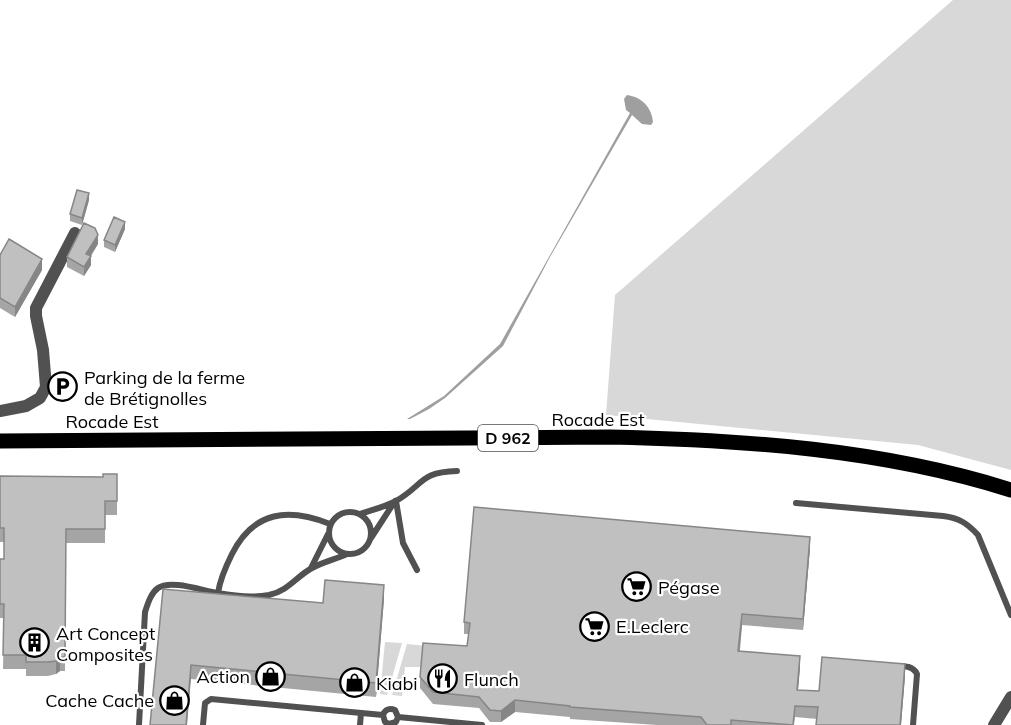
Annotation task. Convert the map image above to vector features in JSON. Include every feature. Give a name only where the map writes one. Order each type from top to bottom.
[{"type":"main road","name":"Rocade Est","points":[[0,441],[610,437],[676,439],[820,450],[909,465],[1011,490]]},
{"type":"street","points":[[0,411],[26,406],[40,398],[46,387],[44,350],[36,308],[75,233]]},
{"type":"street","points":[[994,725],[1011,697]]},
{"type":"lane","points":[[310,568],[347,554],[362,551],[396,501],[418,482],[432,474],[458,471]]},
{"type":"lane","points":[[360,514],[396,501]]},
{"type":"lane","points":[[396,501],[403,543],[417,570]]},
{"type":"lane","points":[[796,503],[943,516],[961,520],[978,535],[1011,615]]},
{"type":"lane","points":[[139,725],[145,612],[150,597],[156,589],[164,585],[178,585],[218,593],[270,595],[290,586],[310,568],[328,533],[330,524],[338,515],[355,512],[360,514],[368,522],[370,538]]},
{"type":"lane","points":[[218,593],[226,566],[240,538],[260,521],[274,516],[293,514],[308,516],[330,524]]},
{"type":"lane","points":[[328,533],[332,545],[347,554]]},
{"type":"lane","points":[[890,665],[915,669],[917,674],[913,725]]},
{"type":"lane","points":[[203,725],[205,703],[211,699],[383,715]]},
{"type":"lane","points":[[390,709],[395,711],[398,717],[394,723],[387,724],[383,720],[385,711],[390,709]]},
{"type":"lane","points":[[360,725],[361,713]]},
{"type":"lane","points":[[398,717],[482,725]]},
{"type":"shaded area","points":[[953,0],[1011,0],[1011,470],[918,445],[606,415],[615,295]]},
{"type":"shaded area","points":[[627,95],[645,104],[651,112],[653,122],[651,125],[642,124],[632,115],[550,257],[503,346],[445,398],[429,409],[407,419],[444,396],[500,344],[630,113],[626,110],[624,99]]},
{"type":"shaded area","points":[[385,642],[402,643],[387,695],[380,694]]},
{"type":"shaded area","points":[[407,644],[436,647],[422,667],[405,667],[402,696],[392,695]]},
{"type":"building","points":[[77,190],[89,193],[82,218],[70,214]]},
{"type":"building","points":[[114,217],[125,222],[115,245],[104,240]]},
{"type":"building","points":[[84,223],[95,228],[98,235],[86,254],[91,256],[84,267],[67,257]]},
{"type":"building","points":[[9,239],[42,259],[15,307],[0,298],[0,255]]},
{"type":"building","points":[[103,474],[117,474],[117,501],[105,501],[105,529],[66,529],[65,657],[60,657],[56,661],[26,662],[26,655],[3,655],[4,604],[0,604],[0,559],[4,559],[4,528],[0,528],[0,476],[103,477]]},
{"type":"building","name":"Pégase","points":[[474,507],[810,537],[803,619],[742,614],[738,651],[800,656],[797,690],[819,691],[822,657],[905,664],[900,725],[816,725],[818,707],[795,706],[793,725],[731,720],[731,725],[707,725],[701,717],[570,707],[515,700],[501,711],[490,710],[479,697],[433,692],[420,677],[423,643],[467,646],[470,623],[464,622]]},
{"type":"building","points":[[325,580],[384,585],[376,683],[191,665],[186,725],[150,725],[163,589],[323,603]]},
{"type":"place","name":"Parking de la ferme de Brétignolles","points":[[63,387]]},
{"type":"place","name":"Pégase","points":[[637,587]]},
{"type":"place","name":"E.Leclerc","points":[[595,626]]},
{"type":"place","name":"Art Concept Composites","points":[[35,643]]},
{"type":"place","name":"Action","points":[[271,676]]},
{"type":"place","name":"Flunch","points":[[443,679]]},
{"type":"place","name":"Kiabi","points":[[355,683]]},
{"type":"place","name":"Cache Cache","points":[[175,700]]}]
